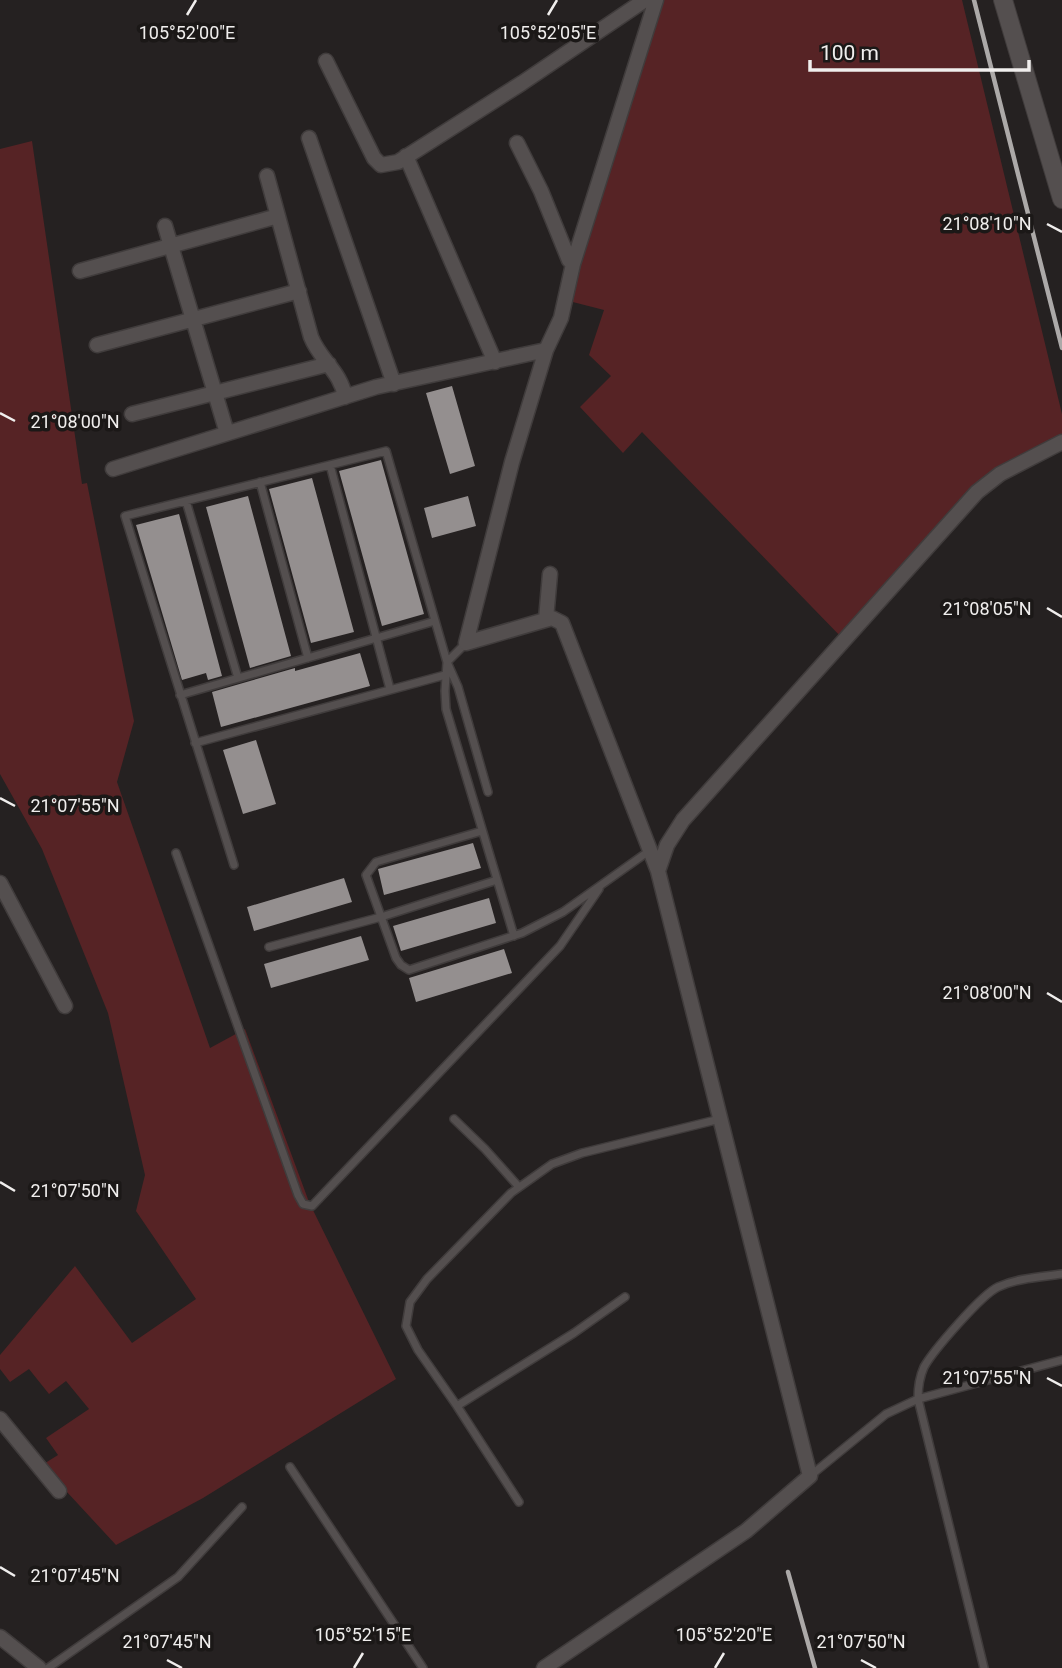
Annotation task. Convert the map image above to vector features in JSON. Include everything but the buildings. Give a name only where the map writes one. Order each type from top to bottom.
[{"type":"street","points":[[466,643],[512,463],[546,350],[561,318],[573,264],[656,0]]},
{"type":"street","points":[[1003,0],[1062,199]]},
{"type":"street","points":[[326,61],[376,162],[387,166],[522,83],[634,3]]},
{"type":"street","points":[[309,138],[394,384]]},
{"type":"street","points":[[517,143],[573,264]]},
{"type":"street","points":[[406,156],[495,362]]},
{"type":"street","points":[[267,176],[316,351],[338,376],[345,397]]},
{"type":"street","points":[[80,271],[278,216]]},
{"type":"street","points":[[165,226],[228,433]]},
{"type":"street","points":[[97,345],[299,291]]},
{"type":"street","points":[[113,469],[345,397],[546,350]]},
{"type":"street","points":[[132,414],[328,364]]},
{"type":"street","points":[[658,871],[667,845],[683,820],[976,493],[1000,474],[1062,442]]},
{"type":"street","points":[[546,620],[550,574]]},
{"type":"street","points":[[466,643],[546,620],[556,618],[562,623],[658,871],[810,1476],[746,1531],[544,1668]]},
{"type":"street","points":[[0,883],[65,1006]]},
{"type":"street","points":[[0,1419],[59,1491]]},
{"type":"street","points":[[0,1637],[39,1668]]},
{"type":"lane","points":[[234,865],[125,516],[386,451],[447,663],[458,687],[488,792]]},
{"type":"lane","points":[[330,465],[390,689]]},
{"type":"lane","points":[[260,482],[308,658]]},
{"type":"lane","points":[[186,501],[238,678]]},
{"type":"lane","points":[[180,695],[435,621]]},
{"type":"lane","points":[[466,643],[447,663],[446,709],[514,936]]},
{"type":"lane","points":[[195,743],[445,675]]},
{"type":"lane","points":[[482,831],[376,862],[366,874],[396,958],[409,970],[514,936],[563,912],[649,851]]},
{"type":"lane","points":[[176,853],[298,1195],[303,1204],[312,1206],[560,946],[599,889]]},
{"type":"lane","points":[[269,947],[381,917],[497,880]]},
{"type":"lane","points":[[454,1119],[519,1187]]},
{"type":"lane","points":[[519,1502],[418,1350],[406,1326],[410,1302],[427,1279],[519,1187],[552,1164],[582,1153],[720,1119]]},
{"type":"lane","points":[[984,1668],[918,1399],[918,1387],[925,1365],[983,1298],[995,1288],[1015,1281],[1062,1274]]},
{"type":"lane","points":[[457,1406],[625,1297]]},
{"type":"lane","points":[[810,1476],[886,1414],[918,1399],[1062,1360]]},
{"type":"lane","points":[[290,1467],[423,1668]]},
{"type":"lane","points":[[48,1668],[178,1577],[242,1507]]},
{"type":"shaded area","points":[[656,0],[962,0],[1062,414],[1062,442],[1000,474],[844,640],[642,432],[623,453],[580,407],[611,376],[589,355],[604,310],[565,300]]},
{"type":"shaded area","points":[[32,141],[82,484],[87,483],[134,721],[117,782],[210,1048],[245,1029],[309,1202],[396,1379],[203,1498],[116,1545],[42,1465],[58,1455],[46,1438],[89,1409],[66,1381],[49,1394],[29,1369],[10,1382],[0,1369],[0,1355],[75,1266],[132,1343],[196,1299],[136,1211],[145,1175],[108,1013],[42,849],[0,774],[0,149]]},
{"type":"railway","points":[[974,0],[1062,348]]},
{"type":"railway","points":[[788,1572],[815,1668]]}]
